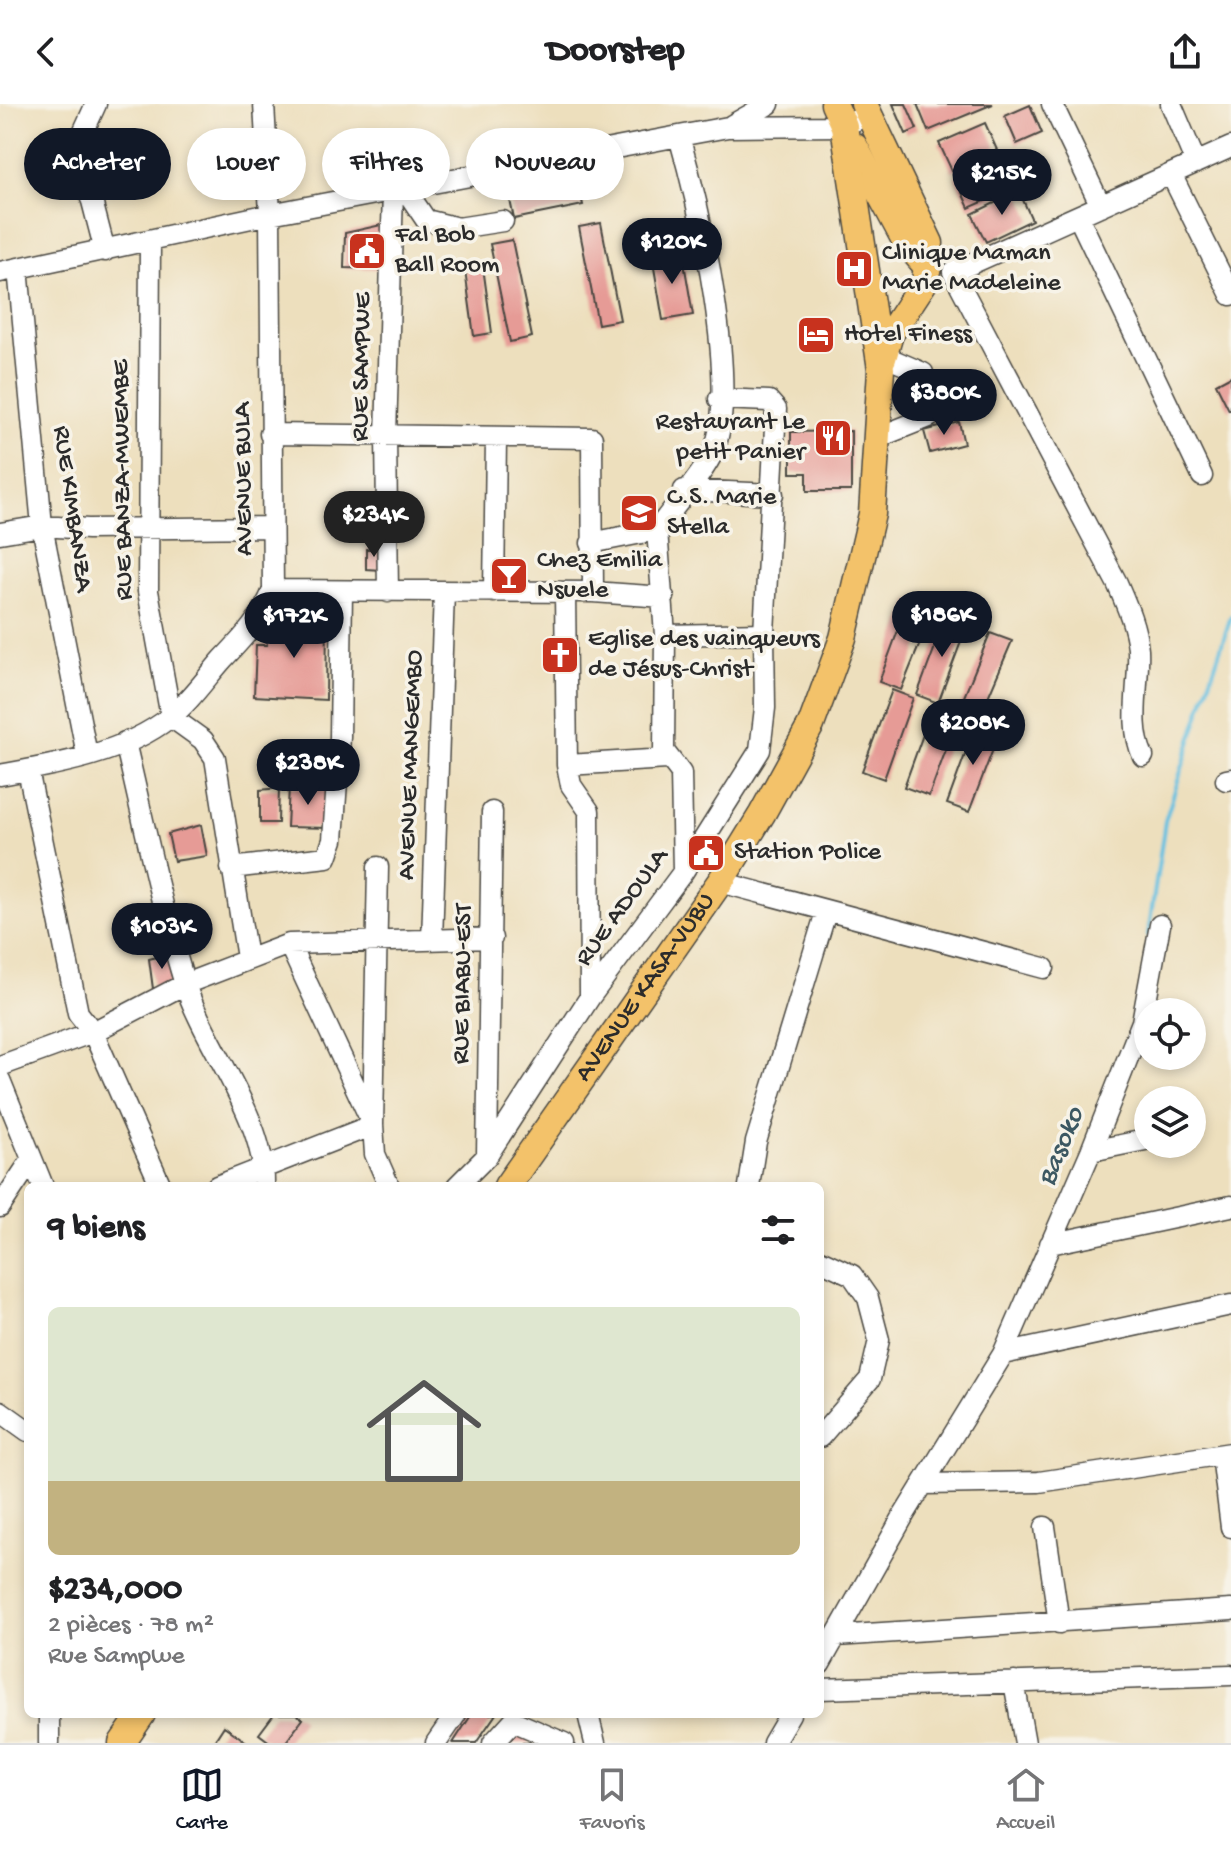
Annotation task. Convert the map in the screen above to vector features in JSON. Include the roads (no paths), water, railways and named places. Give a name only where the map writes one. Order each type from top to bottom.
[{"type":"main road","points":[[867,109],[929,257]]},
{"type":"main road","points":[[839,115],[929,257]]},
{"type":"main road","name":"AVENUE KASA-VUBU","points":[[510,1182],[720,882],[785,775],[823,698],[860,573],[873,503],[882,363],[839,115]]},
{"type":"main road","points":[[871,289],[873,267],[879,256],[888,249],[929,257]]},
{"type":"main road","name":"AVENUE KASA-VUBU","points":[[882,363],[890,334],[925,281],[929,257]]},
{"type":"main road","points":[[122,1743],[139,1718]]},
{"type":"street","points":[[96,104],[81,137],[77,164],[92,201],[105,251]]},
{"type":"street","name":"AVENUE BULA","points":[[0,775],[87,755],[125,742],[171,717],[265,611],[273,590],[270,214],[264,104]]},
{"type":"street","points":[[728,127],[769,104]]},
{"type":"street","points":[[1052,104],[1101,206]]},
{"type":"street","points":[[1171,104],[1196,163]]},
{"type":"street","points":[[450,180],[728,127],[867,109]]},
{"type":"street","points":[[667,759],[664,597],[657,530],[712,455],[719,424],[721,372],[703,236],[679,136]]},
{"type":"street","points":[[1143,756],[1135,684],[1138,650],[1133,621],[1117,583],[929,257],[1078,216],[1231,147]]},
{"type":"street","points":[[1171,174],[1231,295]]},
{"type":"street","points":[[9,270],[345,200]]},
{"type":"street","name":"RUE SAMPWE","points":[[388,592],[386,436],[398,200]]},
{"type":"street","points":[[408,200],[426,220],[458,228],[503,221]]},
{"type":"street","points":[[1078,216],[1202,476]]},
{"type":"street","name":"RUE BANZA-MWEMBE","points":[[150,241],[148,591],[171,717]]},
{"type":"street","name":"RUE KIMBANZA","points":[[9,270],[42,526],[87,755]]},
{"type":"street","points":[[879,437],[929,417],[931,411],[923,373],[882,363]]},
{"type":"street","name":"RUE ADOULA","points":[[461,1182],[487,1156],[590,997],[683,872],[760,750],[776,409],[774,404],[719,399]]},
{"type":"street","points":[[270,434],[592,438],[593,592]]},
{"type":"street","points":[[494,592],[496,439]]},
{"type":"street","points":[[684,490],[773,494]]},
{"type":"street","points":[[0,533],[42,526],[146,529],[271,527]]},
{"type":"street","points":[[591,543],[657,530]]},
{"type":"street","points":[[273,590],[593,592],[664,597]]},
{"type":"street","points":[[231,868],[327,857],[333,840],[340,737],[342,591]]},
{"type":"street","name":"AVENUE MANGEMBO","points":[[432,940],[444,592]]},
{"type":"street","points":[[565,593],[567,765],[571,785],[589,811],[590,997]]},
{"type":"street","points":[[665,635],[764,633]]},
{"type":"street","points":[[171,717],[203,740],[215,758],[247,958]]},
{"type":"street","points":[[125,742],[185,984],[255,1138],[264,1177]]},
{"type":"street","points":[[567,765],[667,759],[678,766],[681,773],[683,872]]},
{"type":"street","points":[[28,770],[78,1013],[93,1032],[159,1182]]},
{"type":"street","name":"RUE BIABU-EST","points":[[487,1156],[492,812]]},
{"type":"street","points":[[378,867],[379,941],[373,1125],[375,1154],[387,1182]]},
{"type":"street","points":[[720,882],[1044,968]]},
{"type":"street","points":[[750,1182],[756,1142],[826,912]]},
{"type":"street","points":[[824,1657],[1003,1354],[1091,1151],[1142,1022],[1160,925]]},
{"type":"street","points":[[0,1066],[93,1032],[185,984],[289,944],[492,938]]},
{"type":"street","points":[[289,944],[373,1125]]},
{"type":"street","points":[[0,1080],[41,1182]]},
{"type":"street","points":[[238,1182],[264,1177],[373,1125]]},
{"type":"street","points":[[1091,1151],[1134,1142]]},
{"type":"street","points":[[0,1207],[32,1159]]},
{"type":"street","points":[[1050,1244],[1231,1206]]},
{"type":"street","points":[[824,1262],[852,1275],[868,1298],[879,1340],[870,1379],[824,1432]]},
{"type":"street","points":[[1003,1354],[1231,1305]]},
{"type":"street","points":[[0,1411],[24,1428]]},
{"type":"street","points":[[925,1484],[1039,1482],[1227,1454],[1231,1527]]},
{"type":"street","points":[[1045,1527],[1059,1623]]},
{"type":"street","points":[[836,1636],[1231,1610]]},
{"type":"street","points":[[824,1689],[1231,1675]]},
{"type":"street","points":[[1014,1682],[1025,1743]]},
{"type":"street","points":[[49,1718],[49,1743]]},
{"type":"street","points":[[436,1743],[453,1718]]},
{"type":"street","points":[[589,1718],[595,1743]]},
{"type":"street","points":[[773,1743],[788,1718]]},
{"type":"street","points":[[493,1743],[513,1721],[564,1743]]},
{"type":"waterway","name":"Basoko","points":[[1148,935],[1165,821],[1231,616]]},
{"type":"place","name":"Fal Bob Ball Room","points":[[367,251]]},
{"type":"place","name":"Clinique Maman Marie Madeleine","points":[[854,269]]},
{"type":"place","name":"Hotel Finess","points":[[816,335]]},
{"type":"place","name":"Restaurant Le petit Panier","points":[[833,438]]},
{"type":"place","name":"C.S. Marie Stella","points":[[639,513]]},
{"type":"place","name":"Chez Emilia Nsuele","points":[[509,576]]},
{"type":"place","name":"Eglise des vainqueurs de Jésus-Christ","points":[[560,655]]},
{"type":"place","name":"Station Police","points":[[706,853]]}]
